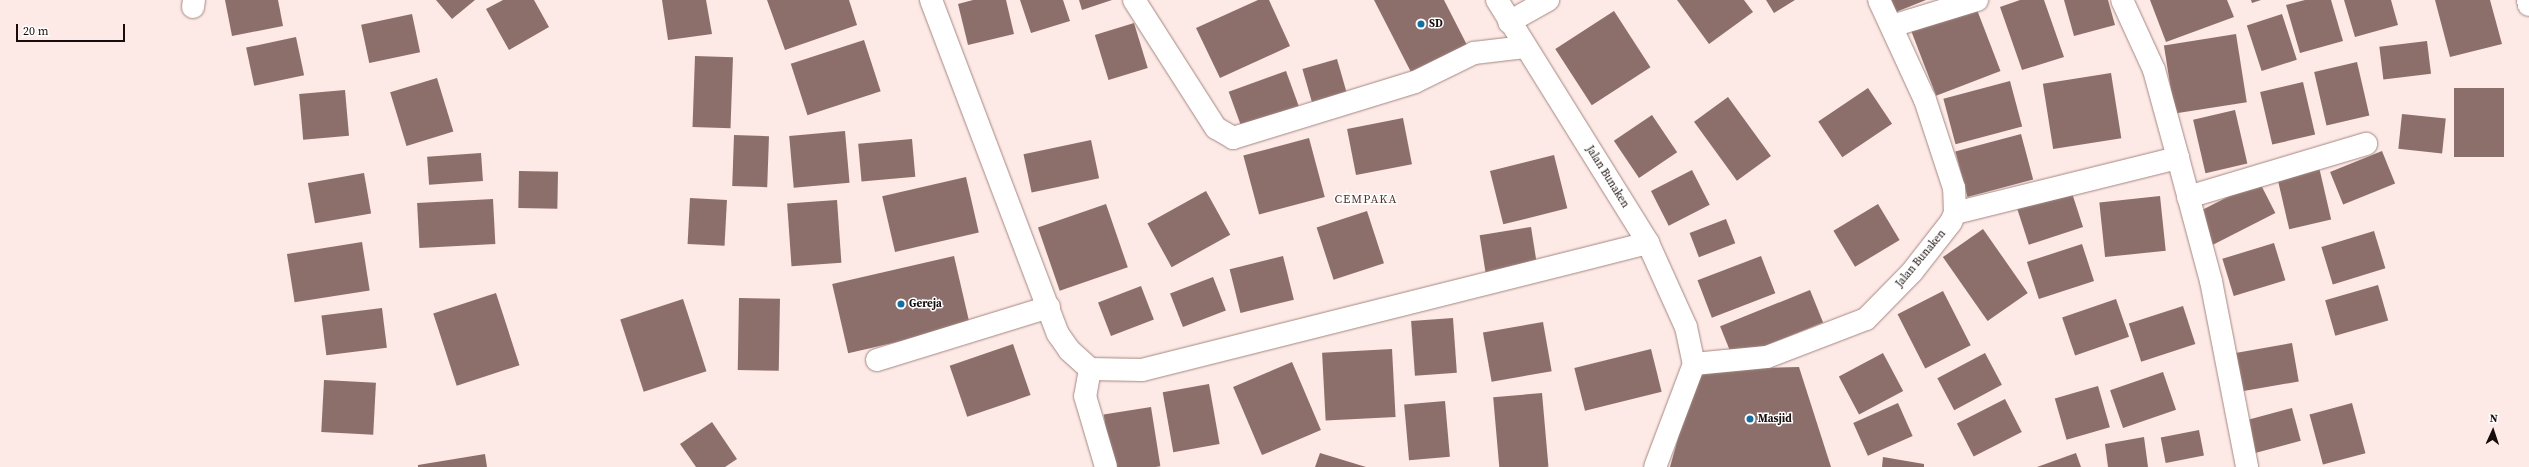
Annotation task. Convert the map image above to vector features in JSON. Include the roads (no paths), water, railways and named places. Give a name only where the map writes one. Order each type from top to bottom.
[{"type":"street","points":[[1134,0],[1216,128],[1232,138],[1415,82],[1474,53],[1525,47]]},
{"type":"street","name":"Jalan Bunaken","points":[[1497,0],[1509,22],[1648,244],[1686,327],[1694,364],[1767,357],[1866,319],[1931,250],[1955,213]]},
{"type":"street","points":[[1509,22],[1548,0]]},
{"type":"street","points":[[1879,0],[1925,100],[1954,188],[1955,213],[2178,158]]},
{"type":"street","points":[[1892,26],[1977,0]]},
{"type":"street","points":[[2122,0],[2154,70],[2211,281],[2246,467]]},
{"type":"street","points":[[2528,0],[2529,5]]},
{"type":"street","points":[[936,5],[1049,306],[1058,334],[1069,350],[1090,369],[1142,370],[1648,244]]},
{"type":"street","points":[[2188,196],[2366,144]]},
{"type":"street","points":[[877,360],[1049,306]]},
{"type":"street","points":[[1655,467],[1694,364]]},
{"type":"street","points":[[1090,369],[1085,396],[1106,467]]},
{"type":"place","name":"SD","points":[[1421,24]]},
{"type":"place","name":"Gereja","points":[[901,304]]},
{"type":"place","name":"Masjid","points":[[1750,419]]},
{"type":"district","name":"CEMPAKA","points":[[1366,200]]}]
